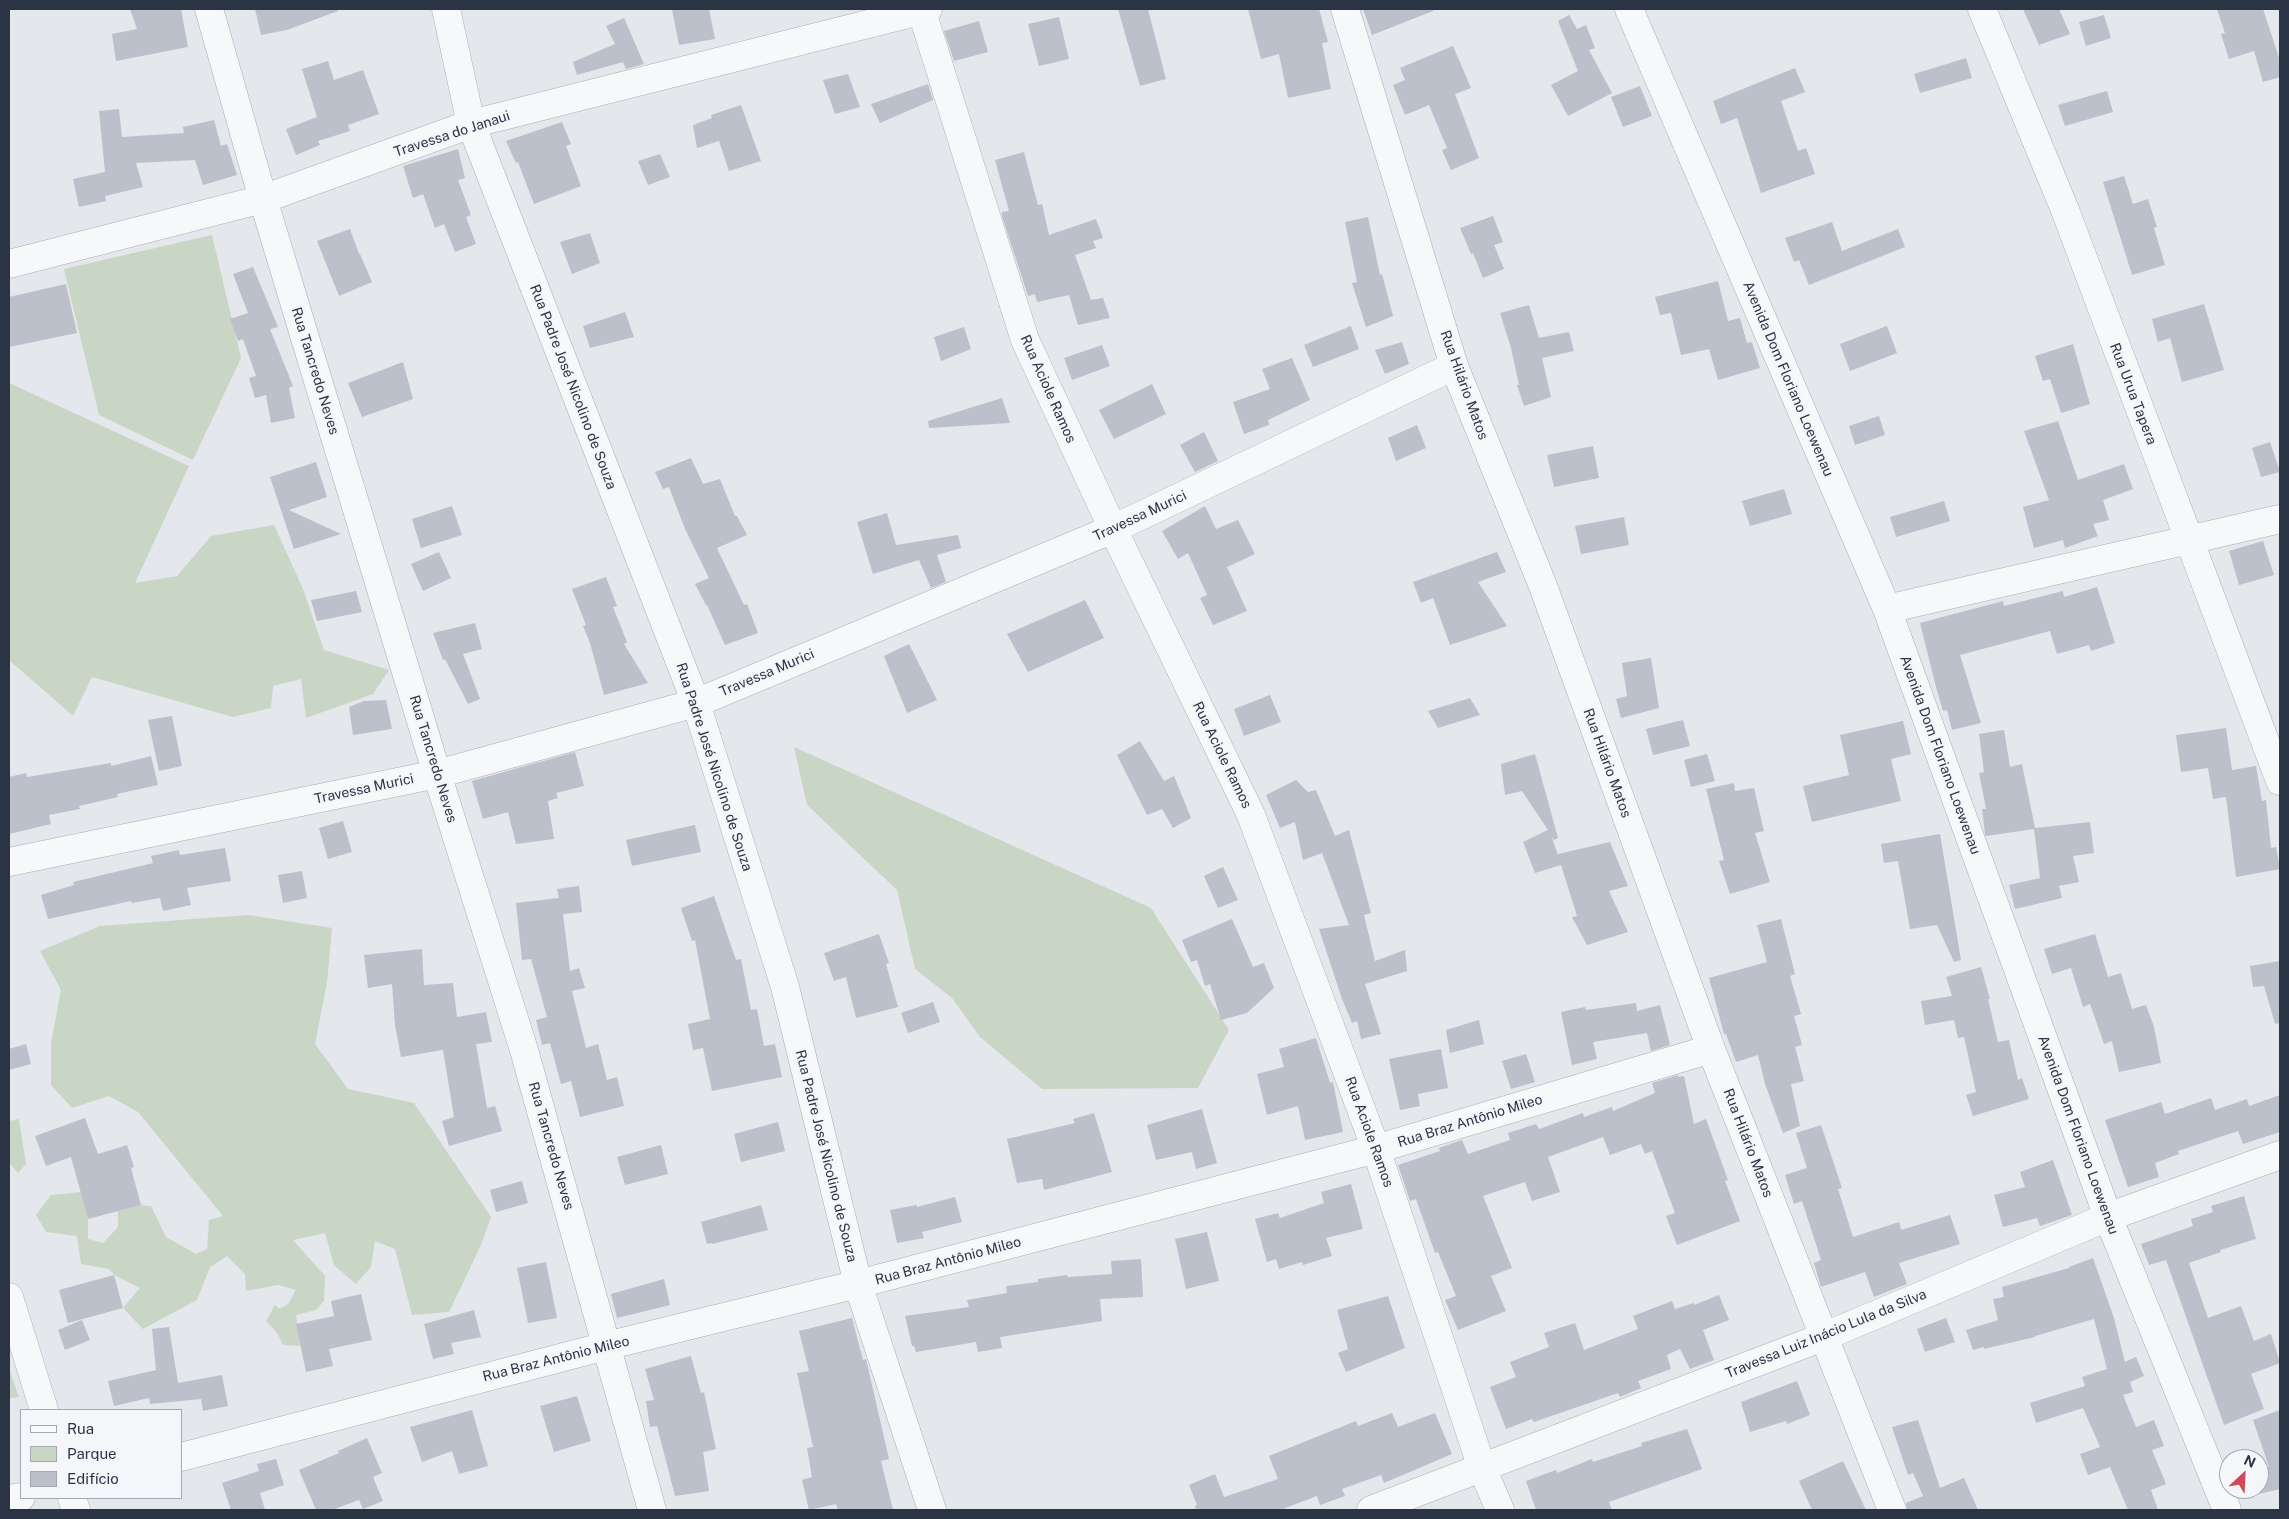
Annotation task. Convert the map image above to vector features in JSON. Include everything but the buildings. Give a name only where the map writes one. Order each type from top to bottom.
[{"type":"street","name":"Rua Tancredo Neves","points":[[209,9],[263,199],[437,774],[524,1050],[652,1510]]},
{"type":"street","name":"Rua Padre José Nicolino de Souza","points":[[446,9],[471,124],[696,702],[785,987],[858,1284],[932,1510]]},
{"type":"street","name":"Travessa do Janaui","points":[[9,264],[263,199],[471,124],[924,9]]},
{"type":"street","name":"Rua Aciole Ramos","points":[[924,9],[1025,340],[1113,530],[1251,815],[1376,1149],[1482,1468],[1500,1510]]},
{"type":"street","name":"Rua Hilário Matos","points":[[1345,9],[1454,366],[1543,586],[1711,1049],[1892,1510]]},
{"type":"street","name":"Avenida Dom Floriano Loewenau","points":[[1629,9],[1887,609],[2108,1217],[2226,1510]]},
{"type":"street","name":"Rua Urua Tapera","points":[[1982,9],[2064,210],[2280,780]]},
{"type":"street","name":"Travessa Murici","points":[[9,862],[437,774],[696,702],[1113,530],[1454,366]]},
{"type":"street","points":[[1887,609],[2280,519]]},
{"type":"street","name":"Rua Braz Antônio Mileo","points":[[182,1457],[1376,1149],[1711,1049]]},
{"type":"street","name":"Travessa Luiz Inácio Lula da Silva","points":[[1371,1510],[1823,1337],[2108,1217],[2280,1155]]},
{"type":"street","points":[[9,1297],[44,1409]]},
{"type":"green space","points":[[212,235],[241,358],[193,460],[99,415],[64,269]]},
{"type":"green space","points":[[9,383],[189,466],[135,583],[177,576],[211,536],[274,525],[303,589],[324,650],[389,670],[373,694],[306,718],[301,679],[273,686],[271,708],[233,717],[92,677],[73,716],[9,660]]},
{"type":"green space","points":[[794,747],[1151,908],[1229,1030],[1198,1088],[1042,1089],[980,1037],[952,998],[915,969],[897,890],[807,805]]},
{"type":"green space","points":[[248,915],[332,928],[327,983],[315,1044],[348,1089],[414,1103],[491,1217],[481,1245],[449,1312],[412,1315],[395,1249],[375,1241],[371,1267],[356,1284],[334,1265],[325,1233],[293,1240],[325,1276],[324,1301],[316,1310],[296,1315],[300,1346],[283,1345],[278,1334],[266,1321],[275,1305],[279,1309],[288,1304],[296,1290],[278,1285],[246,1291],[245,1274],[227,1256],[210,1267],[197,1300],[143,1329],[123,1308],[140,1288],[114,1275],[109,1269],[81,1264],[77,1236],[46,1232],[36,1215],[51,1195],[81,1192],[88,1219],[88,1239],[103,1243],[118,1227],[118,1211],[141,1205],[151,1206],[166,1237],[196,1254],[207,1249],[209,1220],[223,1216],[138,1112],[109,1096],[72,1108],[51,1085],[51,1043],[61,990],[40,951],[100,926]]},
{"type":"green space","points":[[19,1119],[26,1164],[18,1173],[9,1162],[9,1121]]},
{"type":"green space","points":[[9,1369],[19,1397],[9,1398]]}]
